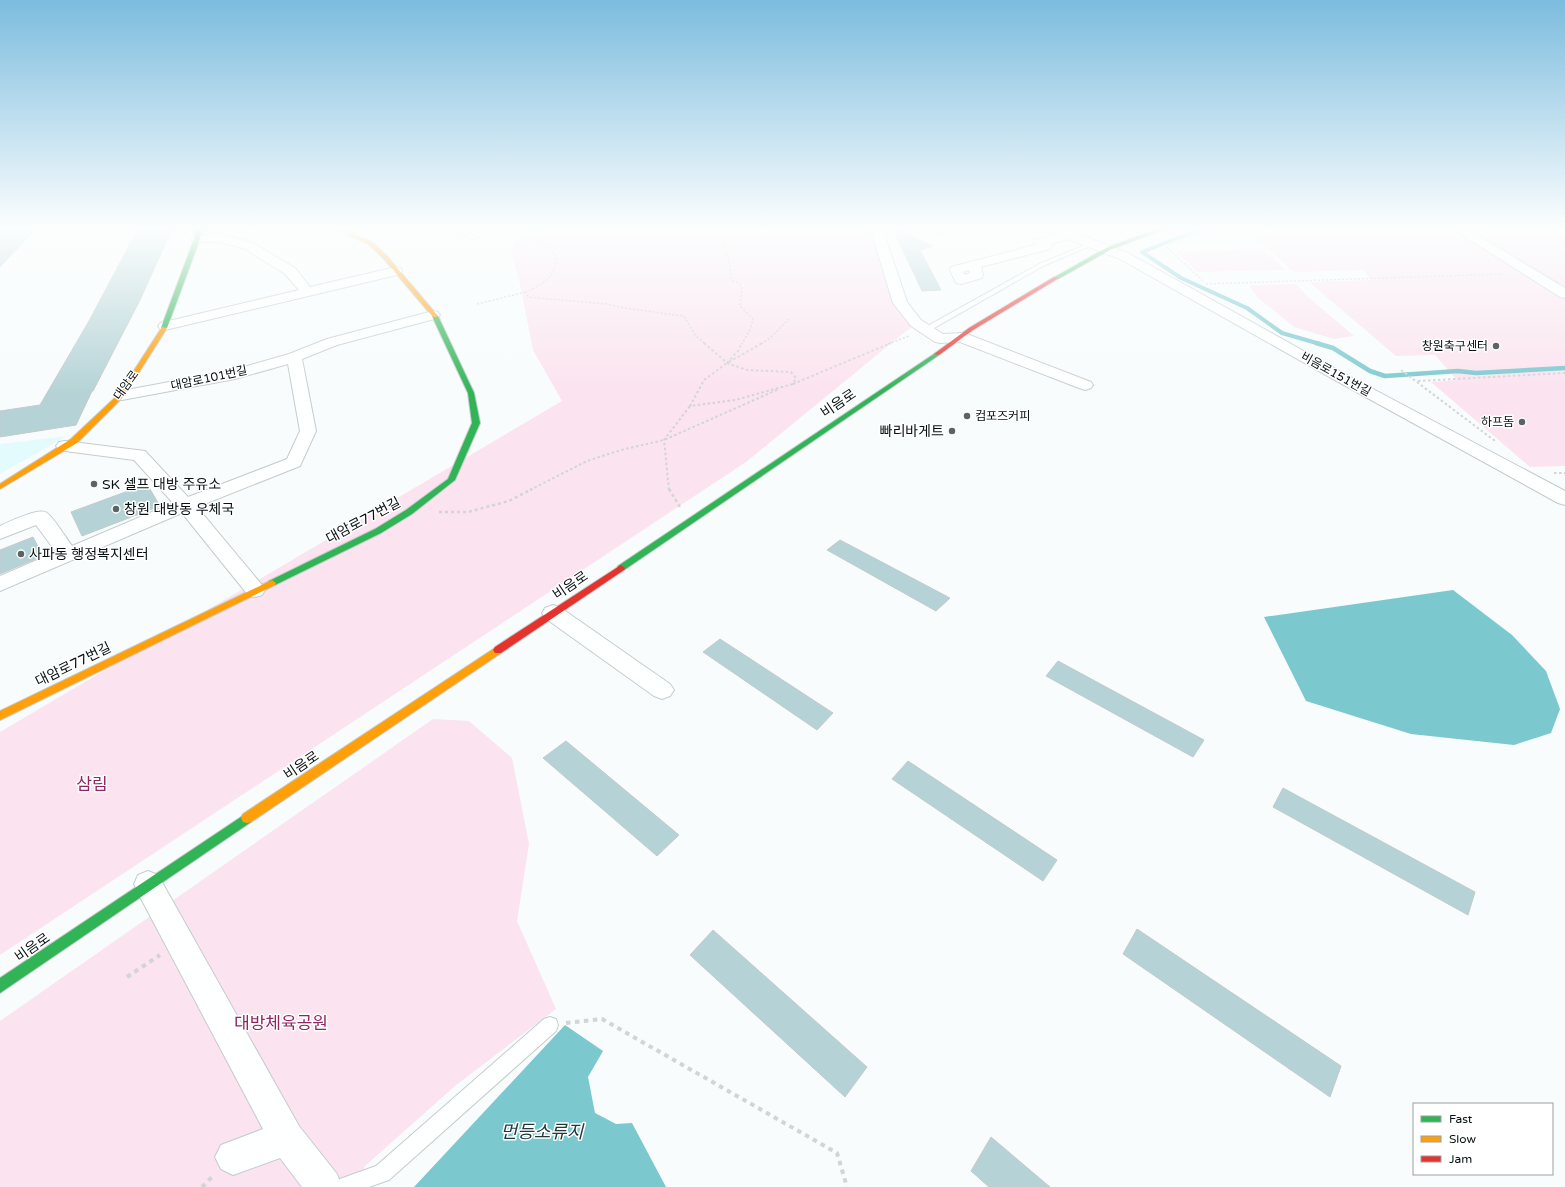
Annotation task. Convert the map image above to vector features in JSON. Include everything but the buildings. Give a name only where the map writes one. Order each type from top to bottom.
[{"type":"street","name":"대암로","points":[[0,486],[74,440],[122,395],[165,326],[180,282]]},
{"type":"street","name":"대암로","points":[[300,282],[308,292]]},
{"type":"street","points":[[165,326],[348,282]]},
{"type":"street","name":"대암로77번길","points":[[0,716],[378,531],[409,512],[450,480],[467,446],[476,423],[470,393],[433,315],[406,282]]},
{"type":"street","points":[[893,282],[900,303],[916,323],[940,339],[962,337],[1085,385]]},
{"type":"street","name":"비음로","points":[[0,986],[148,884],[694,519],[971,330],[1048,282]]},
{"type":"street","name":"비음로151번길","points":[[1171,282],[1338,376],[1565,499]]},
{"type":"street","points":[[1546,282],[1565,294]]},
{"type":"street","name":"대암로101번길","points":[[122,395],[235,374],[294,357],[332,342],[433,315]]},
{"type":"street","points":[[0,584],[185,505],[294,462],[308,431],[294,357]]},
{"type":"street","points":[[65,446],[139,455],[185,505],[255,590]]},
{"type":"street","points":[[0,533],[40,517],[68,555]]},
{"type":"street","points":[[553,613],[662,690]]},
{"type":"street","points":[[148,884],[287,1138],[324,1187]]},
{"type":"street","points":[[233,1157],[287,1138]]},
{"type":"lane","points":[[926,329],[1010,282]]},
{"type":"lane","points":[[344,1187],[382,1173],[550,1025]]},
{"type":"path","points":[[477,304],[526,292],[543,282]]},
{"type":"path","points":[[727,363],[738,351],[751,328],[752,319],[740,306],[742,289],[737,282]]},
{"type":"path","points":[[1205,284],[1252,282]]},
{"type":"path","points":[[1205,284],[1209,288]]},
{"type":"path","points":[[526,292],[528,297],[607,304],[624,308],[684,316],[695,335],[727,363],[747,370],[791,372],[796,378],[793,384],[735,400],[690,406]]},
{"type":"path","points":[[694,519],[680,506],[668,488],[664,440],[690,406],[704,380],[727,363],[770,338],[789,319]]},
{"type":"path","points":[[436,512],[468,512],[508,501],[587,461],[621,450],[664,440],[722,413],[926,329]]},
{"type":"path","points":[[1402,370],[1416,379],[1496,441]]},
{"type":"path","points":[[1416,379],[1565,373]]},
{"type":"path","points":[[1552,473],[1565,473]]},
{"type":"path","points":[[127,977],[180,941]]},
{"type":"path","points":[[550,1025],[602,1019],[836,1153],[846,1187]]},
{"type":"shaded area","points":[[67,436],[0,474],[0,444]]},
{"type":"green space","name":"삼림","points":[[520,282],[893,282],[900,303],[916,323],[746,462],[0,955],[0,732],[562,401],[533,350]]},
{"type":"green space","name":"창원축구센터","points":[[1309,282],[1565,282],[1565,466],[1530,467],[1431,382],[1457,380],[1435,355],[1396,356]]},
{"type":"green space","points":[[1296,284],[1307,296],[1354,336],[1334,339],[1294,327],[1257,297],[1249,285]]},
{"type":"green space","name":"대방체육공원","points":[[433,719],[469,721],[512,758],[529,844],[517,921],[556,1009],[455,1086],[365,1166],[356,1187],[0,1187],[0,1021]]},
{"type":"water","points":[[1453,590],[1512,635],[1546,671],[1560,709],[1551,733],[1514,745],[1411,734],[1306,701],[1264,617]]},
{"type":"water","name":"먼등소류지","points":[[565,1025],[603,1051],[588,1077],[595,1113],[616,1124],[632,1123],[666,1187],[414,1187]]},
{"type":"waterway","points":[[1191,282],[1247,308],[1282,333],[1320,344]]},
{"type":"waterway","points":[[1316,343],[1333,348],[1370,371],[1385,376],[1458,371],[1476,373],[1565,368]]},
{"type":"traffic: fast","points":[[164,328],[181,282]]},
{"type":"traffic: fast","points":[[272,583],[378,531],[409,512],[451,480],[476,423],[471,393],[435,316]]},
{"type":"traffic: fast","points":[[621,568],[937,354]]},
{"type":"traffic: fast","points":[[0,986],[247,818]]},
{"type":"traffic: slow","points":[[407,282],[435,316]]},
{"type":"traffic: slow","points":[[0,487],[74,441],[122,395],[164,328]]},
{"type":"traffic: slow","points":[[0,716],[272,583]]},
{"type":"traffic: slow","points":[[247,818],[498,650]]},
{"type":"traffic: jam","points":[[937,354],[971,329],[1049,282]]},
{"type":"traffic: jam","points":[[498,650],[621,568]]},
{"type":"place","name":"창원축구센터","points":[[1496,346]]},
{"type":"place","name":"컴포즈커피","points":[[967,416]]},
{"type":"place","name":"하프돔","points":[[1522,422]]},
{"type":"place","name":"빠리바게트","points":[[952,431]]},
{"type":"place","name":"SK 셀프 대방 주유소","points":[[94,484]]},
{"type":"place","name":"창원 대방동 우체국","points":[[116,509]]},
{"type":"place","name":"사파동 행정복지센터","points":[[21,554]]}]
